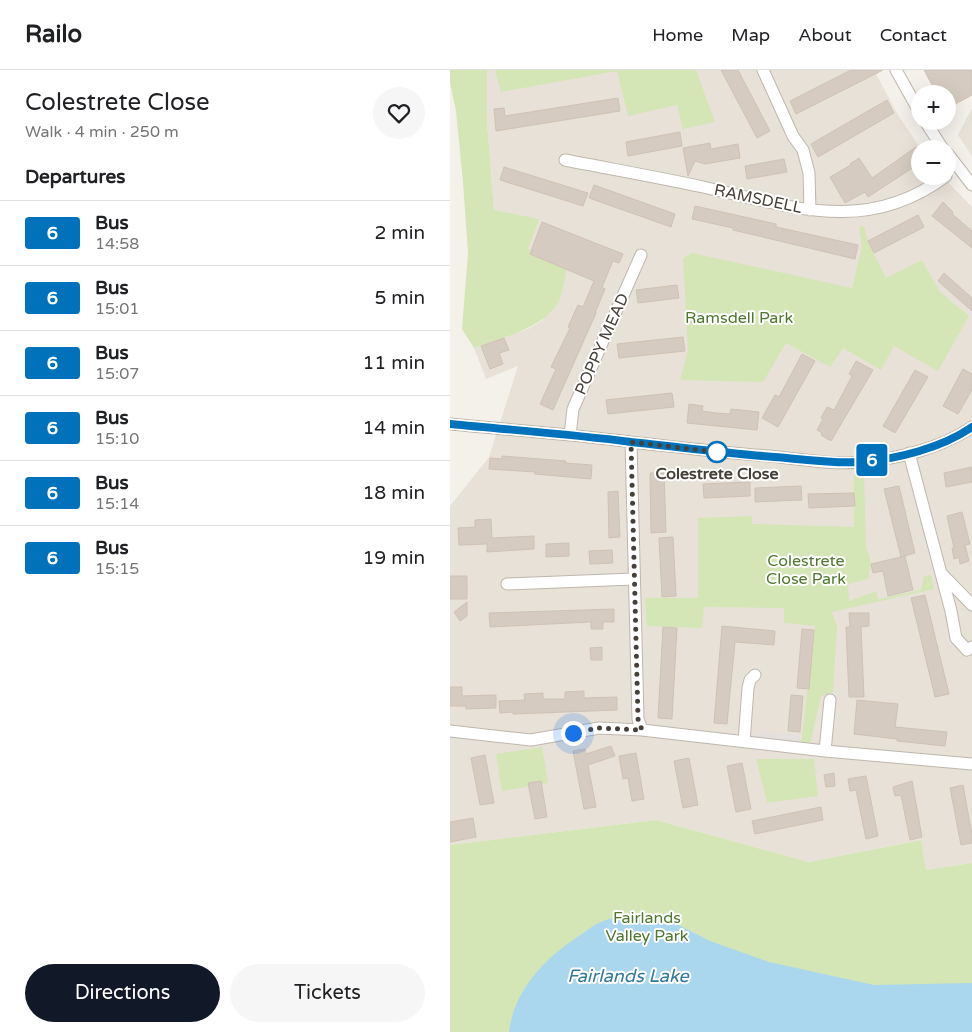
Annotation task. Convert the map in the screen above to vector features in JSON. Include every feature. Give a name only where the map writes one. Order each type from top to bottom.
[{"type":"street","points":[[763,70],[793,136],[803,150],[809,173],[810,210]]},
{"type":"street","points":[[896,70],[911,97]]},
{"type":"street","name":"RAMSDELL","points":[[565,160],[831,213],[872,209],[907,198],[933,185]]},
{"type":"street","points":[[956,176],[972,185]]},
{"type":"street","name":"POPPY MEAD","points":[[570,435],[573,409],[641,255]]},
{"type":"street","points":[[450,424],[570,435],[699,451],[816,461],[861,462],[909,454],[949,440],[972,427]]},
{"type":"street","points":[[631,442],[638,719],[642,730]]},
{"type":"street","points":[[909,454],[951,611],[956,638],[967,650],[972,647]]},
{"type":"street","points":[[940,571],[972,605]]},
{"type":"street","points":[[507,584],[634,579]]},
{"type":"street","points":[[744,742],[748,688],[750,680],[755,675]]},
{"type":"street","points":[[825,751],[830,700]]},
{"type":"street","points":[[450,731],[531,740],[599,728],[642,730],[825,751],[972,764]]},
{"type":"shaded area","points":[[487,70],[874,70],[898,115],[915,140],[911,140],[911,185],[951,185],[972,207],[972,863],[926,870],[920,840],[809,862],[656,820],[450,845],[450,506],[489,457],[518,366],[486,379],[474,348],[530,328],[543,320],[528,249],[538,219],[494,211],[487,122]]},
{"type":"shaded area","points":[[972,108],[972,156],[958,135]]},
{"type":"shaded area","points":[[756,731],[801,735],[800,744],[755,740]]},
{"type":"green space","points":[[450,70],[487,70],[487,122],[494,210],[539,219],[528,249],[566,270],[559,301],[544,318],[521,331],[474,348],[462,329],[468,253],[463,182]]},
{"type":"green space","points":[[495,70],[696,70],[715,122],[683,129],[677,105],[628,116],[617,71],[501,92]]},
{"type":"green space","name":"Ramsdell Park","points":[[864,226],[868,243],[886,278],[922,260],[940,292],[969,316],[938,371],[894,346],[881,370],[843,348],[830,367],[786,343],[763,382],[680,380],[688,350],[683,258],[692,253],[852,288],[862,246],[859,227]]},
{"type":"green space","name":"Colestrete Close Park","points":[[864,473],[866,547],[871,563],[868,579],[848,584],[849,601],[876,591],[878,599],[921,590],[924,576],[931,575],[934,589],[832,612],[837,626],[833,692],[821,696],[810,744],[801,744],[815,626],[784,623],[784,608],[704,607],[702,628],[647,626],[645,598],[698,598],[698,518],[752,516],[752,524],[854,527],[854,474]]},
{"type":"green space","points":[[542,747],[548,783],[502,791],[496,754]]},
{"type":"green space","points":[[756,759],[814,759],[818,796],[767,803]]},
{"type":"green space","name":"Fairlands Valley Park","points":[[656,820],[809,862],[921,840],[926,870],[972,863],[972,1032],[450,1032],[450,845]]},
{"type":"water","name":"Fairlands Lake","points":[[613,918],[669,920],[710,941],[769,962],[874,985],[972,983],[972,1032],[509,1032],[512,1016],[518,1002],[534,975],[569,943],[593,926]]},
{"type":"building","points":[[721,70],[738,70],[770,131],[757,138]]},
{"type":"building","points":[[851,70],[883,70],[796,114],[790,101]]},
{"type":"building","points":[[924,70],[972,70],[972,95],[956,104],[956,85],[932,85]]},
{"type":"building","points":[[618,98],[620,111],[496,131],[494,109],[504,108],[505,116]]},
{"type":"building","points":[[887,100],[894,113],[818,157],[811,144]]},
{"type":"building","points":[[680,132],[682,146],[628,156],[626,142]]},
{"type":"building","points":[[710,143],[711,149],[738,144],[740,158],[705,164],[695,161],[688,176],[683,148]]},
{"type":"building","points":[[911,151],[911,169],[868,197],[865,192],[845,203],[830,177],[859,158],[872,178]]},
{"type":"building","points":[[784,159],[787,172],[747,179],[745,166]]},
{"type":"building","points":[[504,167],[588,193],[583,206],[500,180]]},
{"type":"building","points":[[594,185],[675,214],[671,227],[589,198]]},
{"type":"building","points":[[943,202],[953,212],[952,214],[972,231],[972,248],[932,216]]},
{"type":"building","points":[[695,206],[776,224],[776,227],[858,245],[855,259],[692,219]]},
{"type":"building","points":[[918,215],[924,227],[874,253],[868,241]]},
{"type":"building","points":[[542,222],[623,254],[619,263],[613,261],[602,287],[605,289],[596,313],[553,410],[540,404],[556,369],[551,367],[570,328],[568,327],[578,305],[583,307],[594,281],[530,254]]},
{"type":"building","points":[[944,273],[972,298],[972,311],[938,281]]},
{"type":"building","points":[[677,285],[679,298],[638,303],[636,290]]},
{"type":"building","points":[[683,337],[685,351],[619,358],[617,344]]},
{"type":"building","points":[[504,338],[509,350],[499,353],[503,364],[490,369],[481,346]]},
{"type":"building","points":[[802,354],[815,361],[778,427],[762,418],[775,395],[779,397]]},
{"type":"building","points":[[856,361],[873,370],[831,441],[817,430],[827,407],[834,410],[852,376],[849,374]]},
{"type":"building","points":[[963,369],[972,374],[972,390],[958,414],[943,406]]},
{"type":"building","points":[[915,370],[928,377],[895,433],[883,426]]},
{"type":"building","points":[[672,393],[674,407],[608,414],[606,400]]},
{"type":"building","points":[[689,404],[703,406],[702,411],[716,413],[730,414],[731,409],[759,412],[757,430],[687,423]]},
{"type":"building","points":[[502,456],[592,465],[591,479],[535,474],[535,472],[489,469],[490,458],[502,459]]},
{"type":"building","points":[[972,467],[972,482],[946,487],[944,473]]},
{"type":"building","points":[[650,473],[664,473],[666,532],[651,533]]},
{"type":"building","points":[[750,482],[750,496],[704,498],[703,484]]},
{"type":"building","points":[[801,486],[802,500],[755,502],[755,488]]},
{"type":"building","points":[[899,486],[915,553],[901,557],[884,489]]},
{"type":"building","points":[[618,491],[620,537],[609,538],[608,492]]},
{"type":"building","points":[[854,493],[855,506],[809,508],[808,494]]},
{"type":"building","points":[[962,512],[970,544],[965,545],[969,561],[960,564],[959,557],[954,559],[952,548],[954,548],[947,516]]},
{"type":"building","points":[[491,519],[492,538],[534,536],[534,549],[487,552],[487,544],[459,545],[458,528],[475,527],[475,520]]},
{"type":"building","points":[[673,537],[676,596],[662,597],[659,538]]},
{"type":"building","points":[[569,543],[569,556],[546,557],[546,544]]},
{"type":"building","points":[[612,550],[613,563],[590,564],[589,551]]},
{"type":"building","points":[[905,556],[913,590],[888,596],[883,571],[873,573],[871,564]]},
{"type":"building","points":[[450,576],[467,576],[467,599],[450,599]]},
{"type":"building","points":[[925,595],[949,694],[935,697],[911,598]]},
{"type":"building","points":[[467,602],[467,616],[460,621],[454,612]]},
{"type":"building","points":[[614,609],[614,622],[603,622],[603,629],[591,629],[591,622],[490,627],[489,613]]},
{"type":"building","points":[[849,613],[869,613],[869,626],[861,627],[864,697],[849,697],[846,627],[850,627]]},
{"type":"building","points":[[722,626],[775,631],[774,645],[735,642],[727,724],[714,723]]},
{"type":"building","points":[[663,627],[677,628],[672,719],[658,718]]},
{"type":"building","points":[[802,629],[814,630],[809,689],[797,688]]},
{"type":"building","points":[[602,647],[602,660],[591,660],[590,648]]},
{"type":"building","points":[[450,687],[462,687],[462,696],[496,695],[496,708],[466,709],[466,706],[450,706]]},
{"type":"building","points":[[584,691],[584,698],[617,697],[617,710],[500,713],[499,701],[525,700],[524,694],[543,693],[543,699],[565,699],[565,692]]},
{"type":"building","points":[[791,695],[803,696],[800,732],[788,731]]},
{"type":"building","points":[[857,700],[898,704],[895,727],[947,732],[945,746],[854,734]]},
{"type":"building","points":[[611,746],[615,756],[588,765],[596,807],[584,809],[573,751],[585,749],[586,754]]},
{"type":"building","points":[[636,753],[644,799],[632,801],[628,778],[623,779],[619,756]]},
{"type":"building","points":[[485,755],[494,803],[480,805],[471,758]]},
{"type":"building","points":[[689,758],[698,805],[683,808],[674,761]]},
{"type":"building","points":[[742,763],[751,809],[736,812],[727,766]]},
{"type":"building","points":[[834,773],[835,786],[826,787],[824,775]]},
{"type":"building","points":[[866,776],[878,836],[866,839],[856,790],[850,791],[848,779]]},
{"type":"building","points":[[541,781],[547,817],[535,819],[528,783]]},
{"type":"building","points":[[912,781],[922,837],[910,840],[901,795],[895,796],[893,787]]},
{"type":"building","points":[[963,785],[972,843],[961,845],[950,788]]},
{"type":"building","points":[[821,807],[823,820],[755,834],[752,821]]},
{"type":"building","points":[[473,818],[476,837],[450,842],[450,822]]},
{"type":"bus line","name":"6","points":[[450,424],[631,442],[699,451],[816,461],[861,462],[909,454],[949,440],[972,427]]},
{"type":"place","name":"Colestrete Close","points":[[717,452]]},
{"type":"route","points":[[573,733],[599,728],[642,730],[638,719],[631,442],[717,452]]}]
